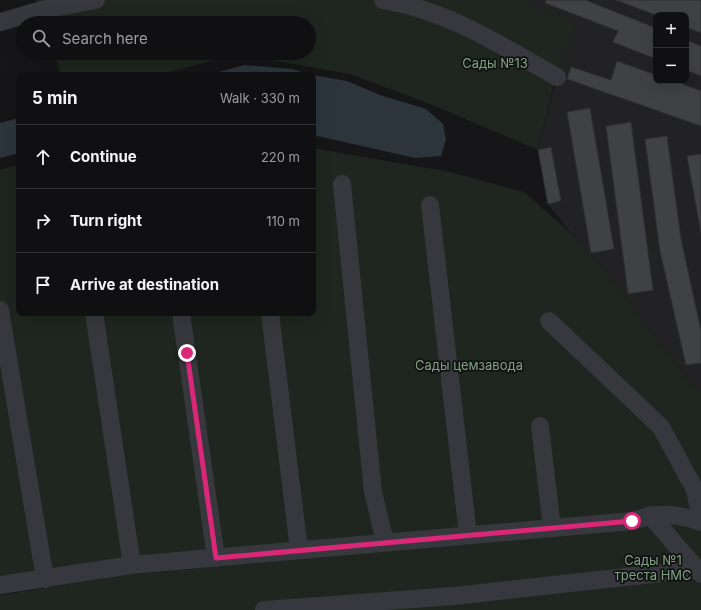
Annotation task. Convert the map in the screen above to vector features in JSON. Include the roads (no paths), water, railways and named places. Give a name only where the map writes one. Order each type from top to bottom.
[{"type":"lane","points":[[21,16],[42,10],[96,0]]},
{"type":"lane","points":[[383,0],[398,2],[462,24],[557,76]]},
{"type":"lane","points":[[0,22],[16,17]]},
{"type":"lane","points":[[342,184],[373,492],[385,542]]},
{"type":"lane","points":[[430,205],[468,535]]},
{"type":"lane","points":[[0,310],[45,579]]},
{"type":"lane","points":[[94,316],[132,565]]},
{"type":"lane","points":[[181,316],[216,558]]},
{"type":"lane","points":[[270,316],[299,550]]},
{"type":"lane","points":[[549,321],[661,427],[695,490],[701,518]]},
{"type":"lane","points":[[540,426],[552,528]]},
{"type":"lane","points":[[0,585],[132,565],[632,521],[650,515],[667,514],[684,516],[701,522]]},
{"type":"lane","points":[[650,515],[699,571]]},
{"type":"lane","points":[[264,610],[454,603],[699,571]]},
{"type":"park label","name":"Сады №13","points":[[495,63]]},
{"type":"park label","name":"Сады цемзавода","points":[[469,365]]},
{"type":"park label","name":"Сады №1 треста НМС","points":[[653,568]]}]
